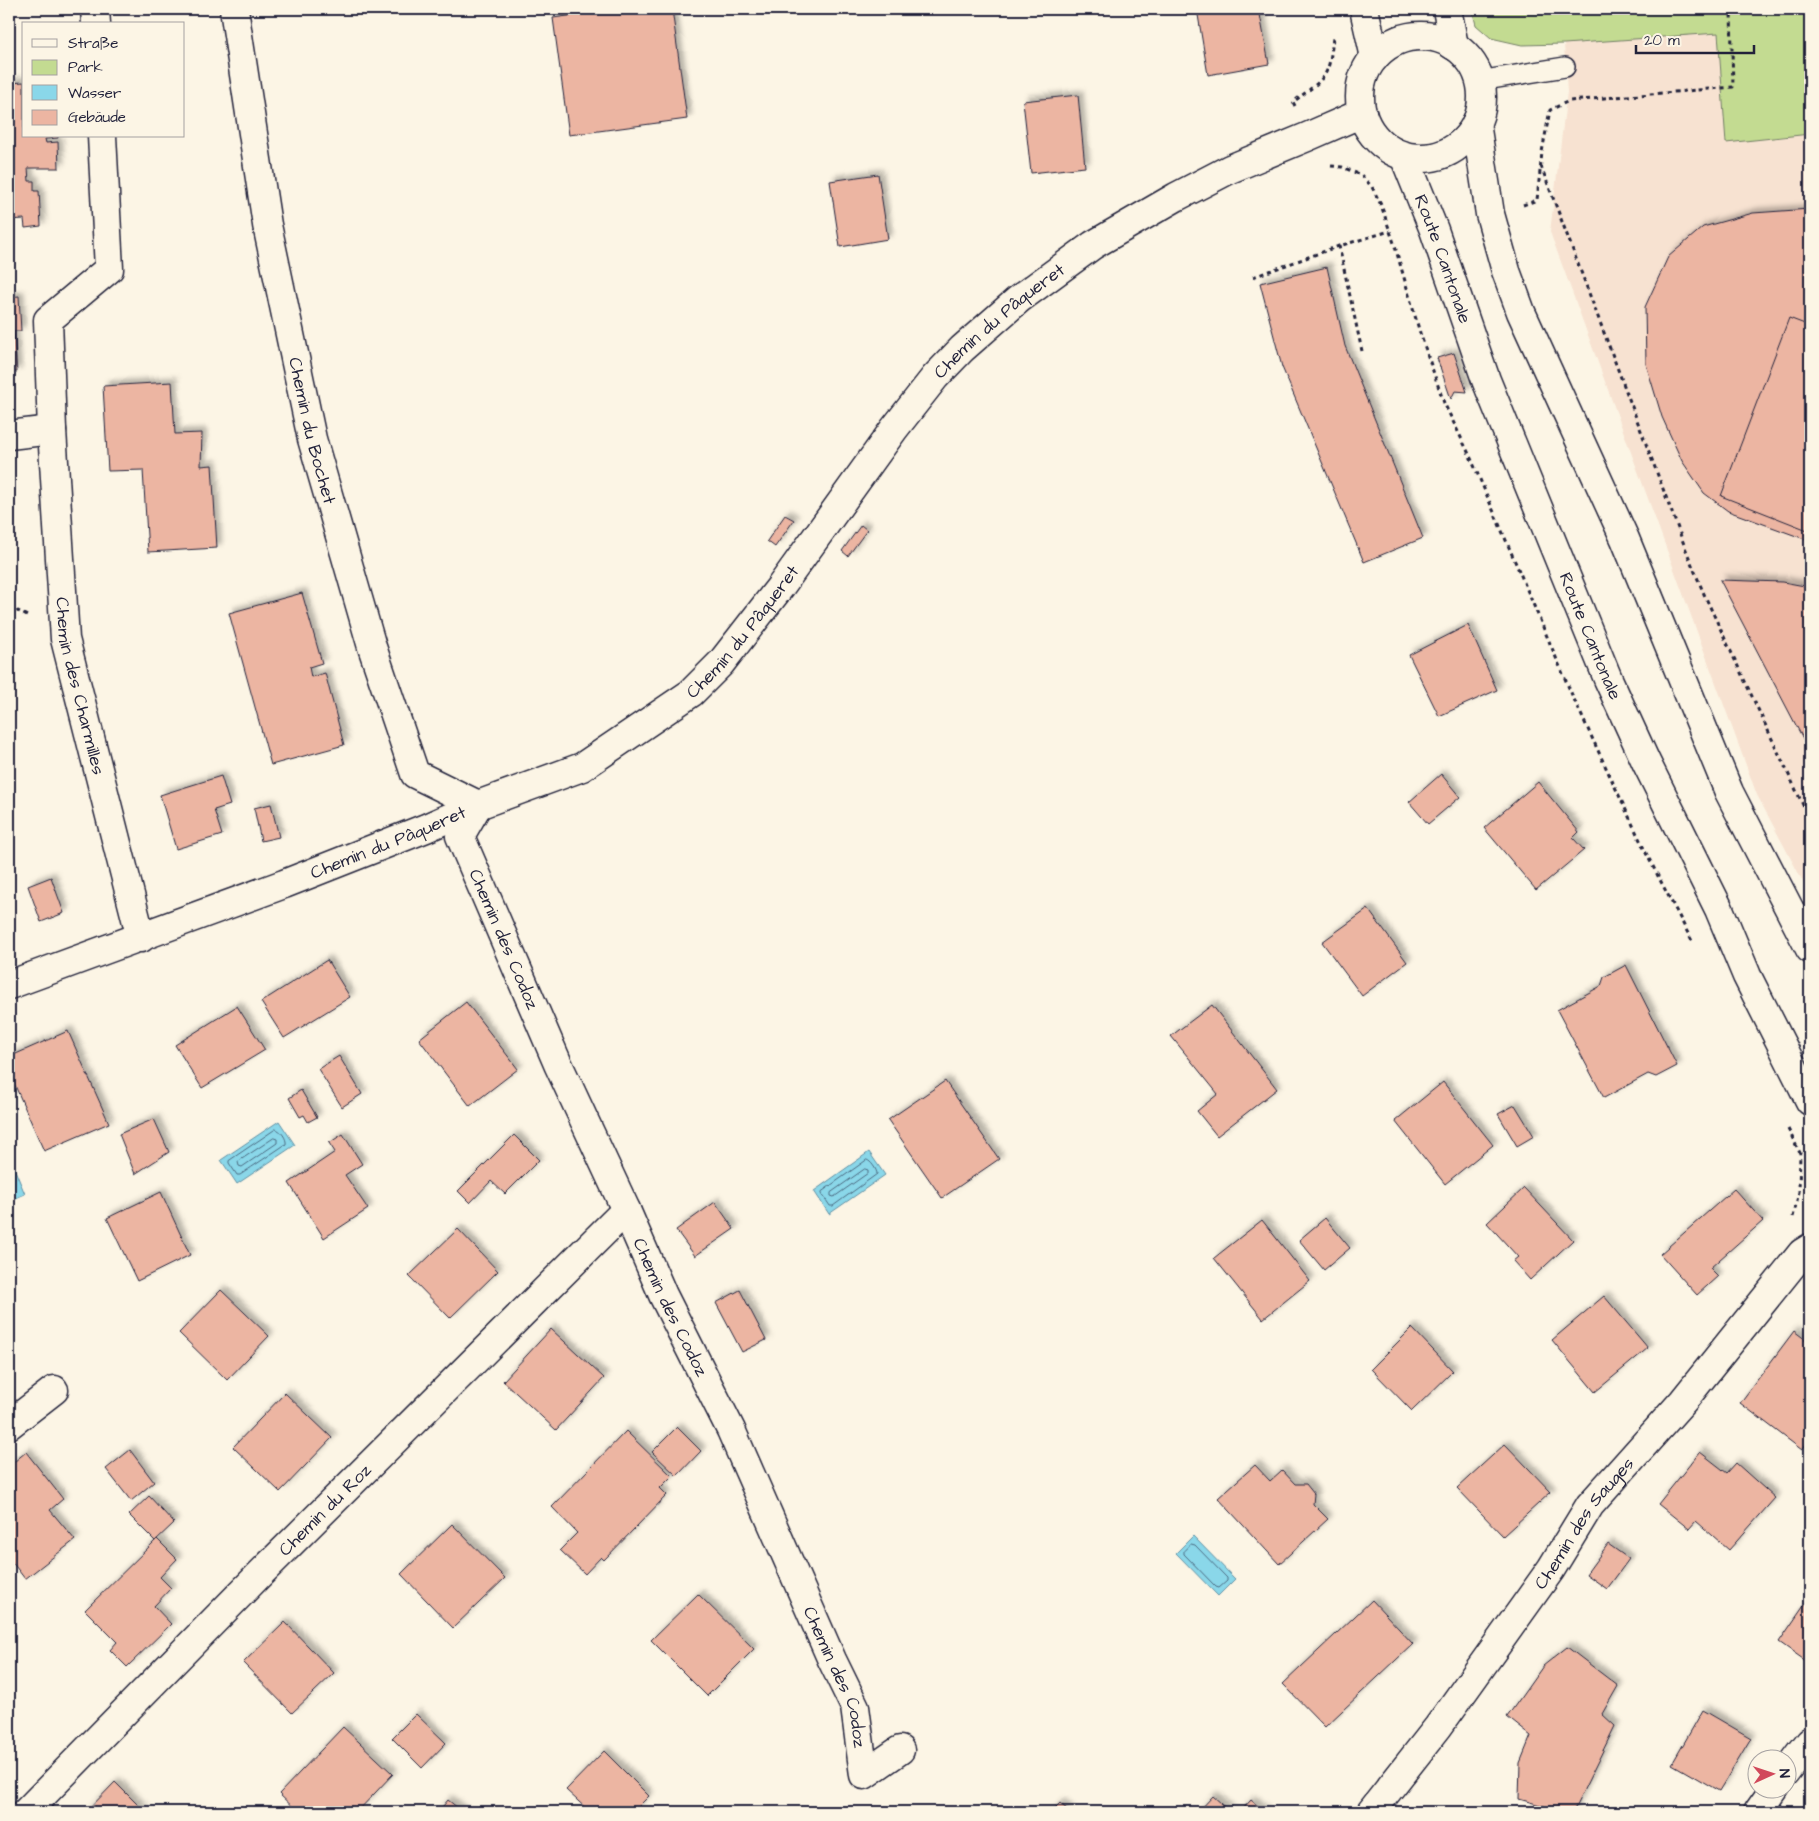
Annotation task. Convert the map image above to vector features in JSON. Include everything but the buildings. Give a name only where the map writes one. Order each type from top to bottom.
[{"type":"street","points":[[95,9],[96,22]]},
{"type":"street","name":"Chemin du Bochet","points":[[234,9],[266,226],[310,429],[372,647],[415,774],[478,805]]},
{"type":"street","points":[[1364,9],[1374,57]]},
{"type":"street","points":[[1446,9],[1454,46]]},
{"type":"street","points":[[1413,36],[1434,37],[1454,46],[1470,61],[1479,81],[1482,102],[1476,123],[1466,137],[1454,148],[1438,156],[1421,158],[1404,156],[1390,150],[1368,128],[1362,113],[1360,93],[1364,74],[1374,57],[1392,43],[1413,36]]},
{"type":"street","name":"Chemin du Pâqueret","points":[[9,985],[284,884],[478,805],[582,767],[691,693],[721,663],[760,613],[894,429],[935,377],[962,349],[1019,299],[1093,245],[1176,197],[1230,169],[1308,138],[1362,113]]},
{"type":"street","points":[[1476,123],[1490,214],[1506,271],[1521,312],[1625,539],[1729,792],[1810,949]]},
{"type":"street","name":"Chemin des Charmilles","points":[[102,138],[109,269],[48,320],[52,430],[65,639],[141,938]]},
{"type":"street","name":"Route Cantonale","points":[[1404,156],[1434,230],[1486,380],[1608,679],[1646,762],[1719,909],[1747,976],[1810,1101]]},
{"type":"street","points":[[9,435],[52,430]]},
{"type":"street","name":"Chemin des Codoz","points":[[478,805],[460,836],[558,1064],[664,1296],[731,1430],[832,1660],[855,1707],[864,1775],[900,1750]]},
{"type":"street","name":"Chemin du Roz","points":[[26,1812],[257,1577],[626,1210]]},
{"type":"street","name":"Chemin des Sauges","points":[[1371,1812],[1438,1727],[1551,1569],[1590,1505],[1682,1401],[1802,1253],[1810,1248]]},
{"type":"street","points":[[9,1425],[54,1390]]},
{"type":"street","points":[[1796,1760],[1810,1741]]},
{"type":"street","points":[[1758,1812],[1768,1798]]},
{"type":"lane","points":[[1479,81],[1566,67]]},
{"type":"path","points":[[1516,206],[1536,200],[1550,110],[1569,101],[1733,87],[1731,12]]},
{"type":"path","points":[[1296,108],[1293,102],[1324,78],[1331,62],[1334,35]]},
{"type":"path","points":[[1326,166],[1342,167],[1361,175],[1372,186]]},
{"type":"path","points":[[1541,166],[1704,594],[1810,820]]},
{"type":"path","points":[[1253,277],[1339,246],[1390,231]]},
{"type":"path","points":[[1394,243],[1400,241]]},
{"type":"path","points":[[1339,246],[1362,351]]},
{"type":"shaded area","points":[[1472,9],[1810,9],[1810,895],[1757,795],[1550,232],[1567,92],[1564,44],[1491,38],[1476,25]]},
{"type":"green space","points":[[1472,9],[1810,9],[1810,134],[1726,143],[1718,33],[1564,44],[1522,45],[1491,38],[1476,25]]},
{"type":"water","points":[[279,1121],[295,1145],[237,1184],[221,1160]]},
{"type":"water","points":[[869,1152],[885,1175],[829,1214],[814,1191]]},
{"type":"water","points":[[9,1156],[25,1194],[9,1201]]},
{"type":"water","points":[[1193,1536],[1235,1579],[1218,1596],[1176,1553]]}]
